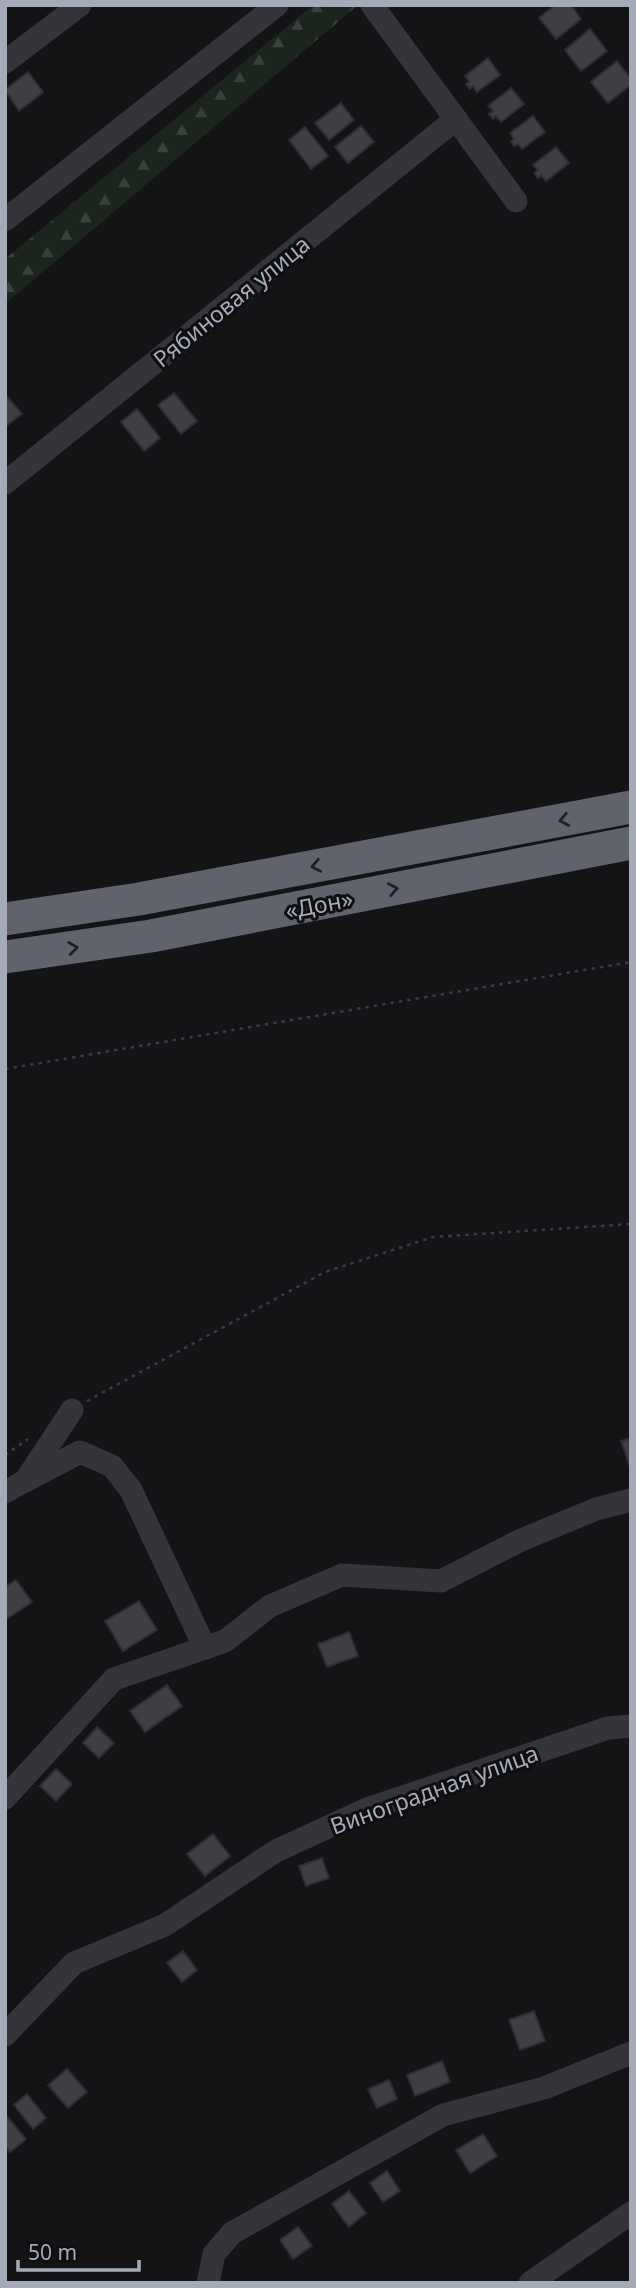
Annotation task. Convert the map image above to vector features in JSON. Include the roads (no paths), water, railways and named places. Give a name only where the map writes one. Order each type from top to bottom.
[{"type":"highway","name":"«Дон»","points":[[5,919],[139,899],[631,807]]},
{"type":"highway","name":"«Дон»","points":[[5,957],[151,936],[631,843]]},
{"type":"street","points":[[5,62],[80,5]]},
{"type":"street","points":[[5,220],[277,5]]},
{"type":"street","points":[[372,5],[516,201]]},
{"type":"street","name":"Рябиновая улица","points":[[5,482],[456,119]]},
{"type":"street","points":[[15,1486],[72,1410]]},
{"type":"street","points":[[15,1486],[80,1452],[111,1466],[131,1490],[205,1648]]},
{"type":"street","points":[[5,1798],[114,1679],[225,1641],[270,1606],[342,1575],[441,1581],[519,1541],[596,1509],[631,1500]]},
{"type":"street","name":"Виноградная улица","points":[[5,2035],[74,1963],[165,1924],[276,1851],[367,1810],[608,1728],[631,1726]]},
{"type":"street","points":[[208,2283],[214,2254],[232,2233],[443,2115],[544,2088],[631,2053]]},
{"type":"street","points":[[530,2283],[631,2213]]}]
